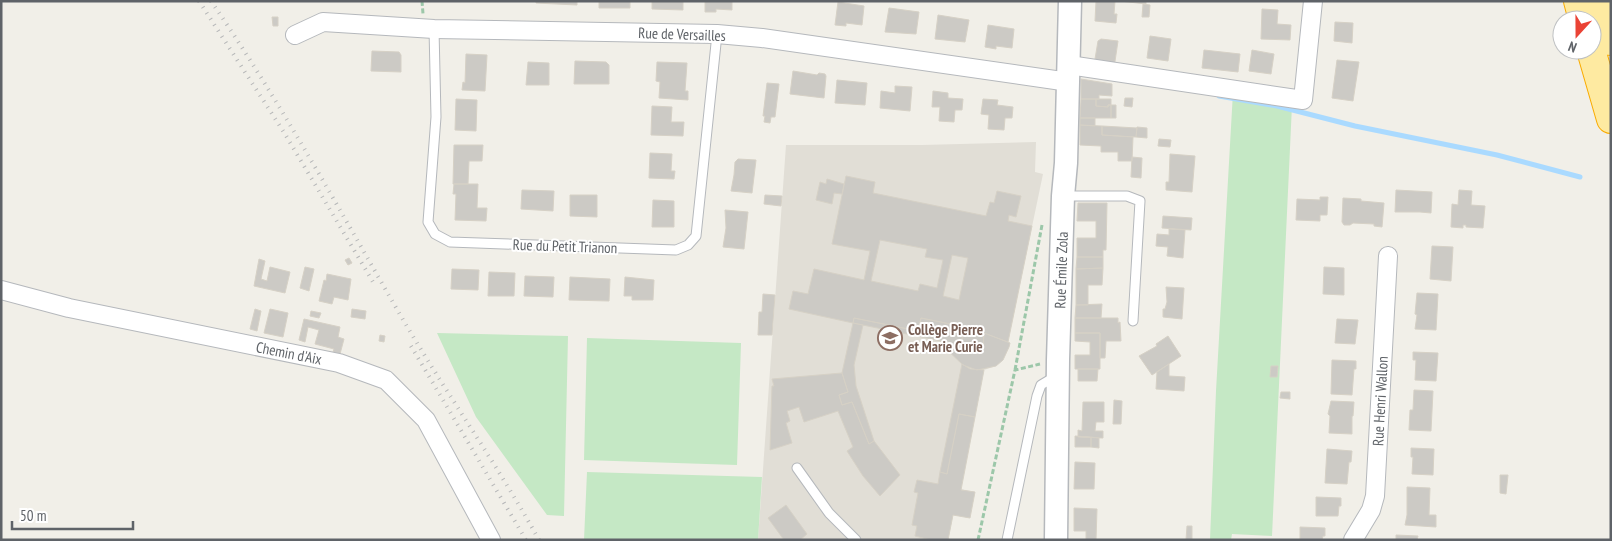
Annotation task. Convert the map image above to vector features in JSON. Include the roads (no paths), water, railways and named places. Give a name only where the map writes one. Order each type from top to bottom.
[{"type":"highway","points":[[1600,1],[1611,41]]},
{"type":"highway","points":[[1594,60],[1611,118]]},
{"type":"street","name":"Rue Émile Zola","points":[[1056,540],[1058,367],[1070,1]]},
{"type":"street","name":"Rue de Versailles","points":[[295,35],[324,22],[434,28],[717,34],[1303,100],[1313,1]]},
{"type":"street","name":"Rue Henri Wallon","points":[[1353,540],[1371,510],[1375,496],[1388,256]]},
{"type":"street","name":"Chemin d'Aix","points":[[1,290],[69,308],[339,363],[386,380],[426,420],[491,540]]},
{"type":"lane","name":"Rue du Petit Trianon","points":[[434,28],[436,116],[428,222],[435,234],[450,242],[676,250],[688,245],[696,236],[717,34]]},
{"type":"lane","points":[[1064,196],[1127,196],[1140,201],[1133,321]]},
{"type":"lane","points":[[1007,540],[1037,396],[1041,385],[1058,367]]},
{"type":"lane","points":[[797,468],[829,513],[856,540]]},
{"type":"waterway","points":[[1219,96],[1277,106],[1355,126],[1497,155],[1580,177]]},
{"type":"railway","points":[[199,1],[285,134],[373,282]]},
{"type":"railway","points":[[211,1],[286,118],[402,318],[539,540]]},
{"type":"railway","points":[[411,346],[526,540]]},
{"type":"place","name":"Collège Pierre et Marie Curie","points":[[890,338]]}]
